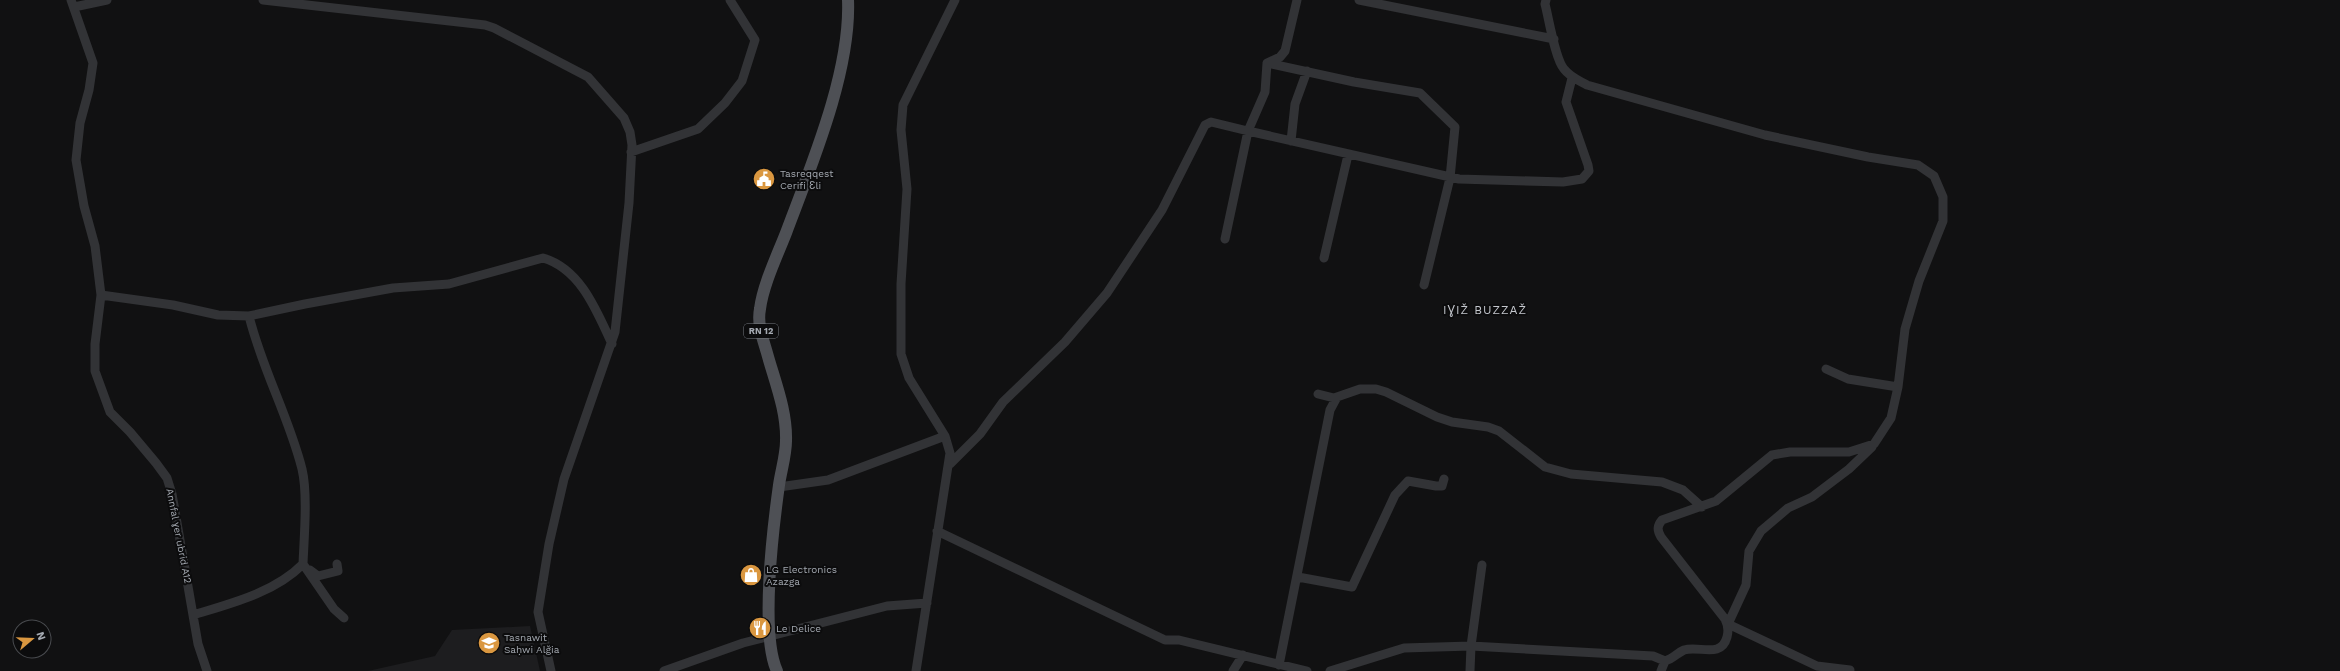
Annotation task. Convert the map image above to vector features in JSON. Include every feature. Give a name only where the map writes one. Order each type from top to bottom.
[{"type":"main road","name":"RN 12","points":[[777,671],[768,637],[771,568],[779,487],[786,442],[786,418],[761,332],[760,309],[772,268],[820,143],[840,68],[847,31],[848,0]]},
{"type":"street","points":[[72,4],[107,0]]},
{"type":"street","points":[[263,0],[485,25],[504,32],[546,57],[575,69],[588,77],[624,118],[630,132],[631,152],[629,203],[620,301],[612,344],[564,479],[549,544],[538,612],[552,671]]},
{"type":"street","points":[[631,152],[698,129],[725,103],[742,80],[756,40],[730,0]]},
{"type":"street","points":[[916,671],[937,531],[950,464],[950,453],[945,436],[909,378],[901,354],[901,284],[906,189],[901,116],[908,94],[955,0]]},
{"type":"street","points":[[1267,63],[1280,57],[1285,51],[1297,0]]},
{"type":"street","points":[[1359,0],[1554,39]]},
{"type":"street","points":[[1330,671],[1404,648],[1471,646],[1653,656],[1665,661],[1671,660],[1685,650],[1697,648],[1713,650],[1719,648],[1726,641],[1728,624],[1746,585],[1749,551],[1761,531],[1788,508],[1812,497],[1849,469],[1874,444],[1891,418],[1898,387],[1903,344],[1909,315],[1919,281],[1944,221],[1943,197],[1937,182],[1926,169],[1918,165],[1868,157],[1765,135],[1609,91],[1572,78],[1562,68],[1557,56],[1548,1]]},
{"type":"street","name":"Annfal ɣer ubrid A12","points":[[72,4],[93,63],[89,90],[80,123],[76,160],[84,206],[95,246],[101,295],[95,344],[95,371],[110,412],[130,432],[167,478],[172,494],[198,644],[207,671]]},
{"type":"street","points":[[1267,63],[1420,93],[1425,96],[1455,127],[1450,178],[1424,285]]},
{"type":"street","points":[[1225,239],[1248,131],[1265,92],[1267,63]]},
{"type":"street","points":[[1291,141],[1295,104],[1307,71]]},
{"type":"street","points":[[950,464],[980,434],[1003,402],[1065,342],[1107,293],[1162,210],[1205,125],[1211,122],[1450,178],[1563,182],[1575,181],[1586,176],[1589,171],[1566,102],[1572,78]]},
{"type":"street","points":[[1324,258],[1348,155]]},
{"type":"street","points":[[101,295],[173,305],[218,315],[249,316],[393,288],[449,284],[543,258],[555,261],[587,293],[612,344]]},
{"type":"street","points":[[193,615],[249,598],[289,578],[303,564],[305,528],[302,470],[283,413],[258,350],[249,316]]},
{"type":"street","points":[[1826,369],[1848,379],[1898,387]]},
{"type":"street","points":[[1318,394],[1337,397],[1360,389],[1376,389],[1386,392],[1437,417],[1452,422],[1488,427],[1499,431],[1545,467],[1571,474],[1662,482],[1683,490],[1702,507]]},
{"type":"street","points":[[1279,665],[1298,577],[1330,410],[1337,397]]},
{"type":"street","points":[[779,487],[828,480],[945,436]]},
{"type":"street","points":[[1850,670],[1817,666],[1728,624],[1658,532],[1662,520],[1716,501],[1731,490],[1756,466],[1772,455],[1790,452],[1849,452],[1874,444]]},
{"type":"street","points":[[1298,577],[1352,587],[1395,495],[1408,481],[1442,486],[1444,479]]},
{"type":"street","points":[[937,531],[1165,640],[1179,640],[1307,671]]},
{"type":"street","points":[[303,564],[316,579],[334,609],[344,618]]},
{"type":"street","points":[[316,579],[338,571],[337,564]]},
{"type":"street","points":[[1470,671],[1471,646],[1482,565]]},
{"type":"street","points":[[664,671],[742,643],[887,606],[927,603]]},
{"type":"street","points":[[1233,671],[1243,656]]},
{"type":"street","points":[[1661,671],[1665,661]]},
{"type":"shaded area","name":"Tasnawit Saḥwi Alǧia","points":[[530,626],[540,671],[368,671],[435,656],[452,630]]},
{"type":"place","name":"Tasreqqest Cerifi Ɛli","points":[[764,179]]},
{"type":"place","name":"LG Electronics Azazga","points":[[751,575]]},
{"type":"place","name":"Le Delice","points":[[760,628]]},
{"type":"place","name":"Tasnawit Saḥwi Alǧia","points":[[489,643]]},
{"type":"district","name":"IƔIŽ BUZZAŽ","points":[[1485,310]]}]
